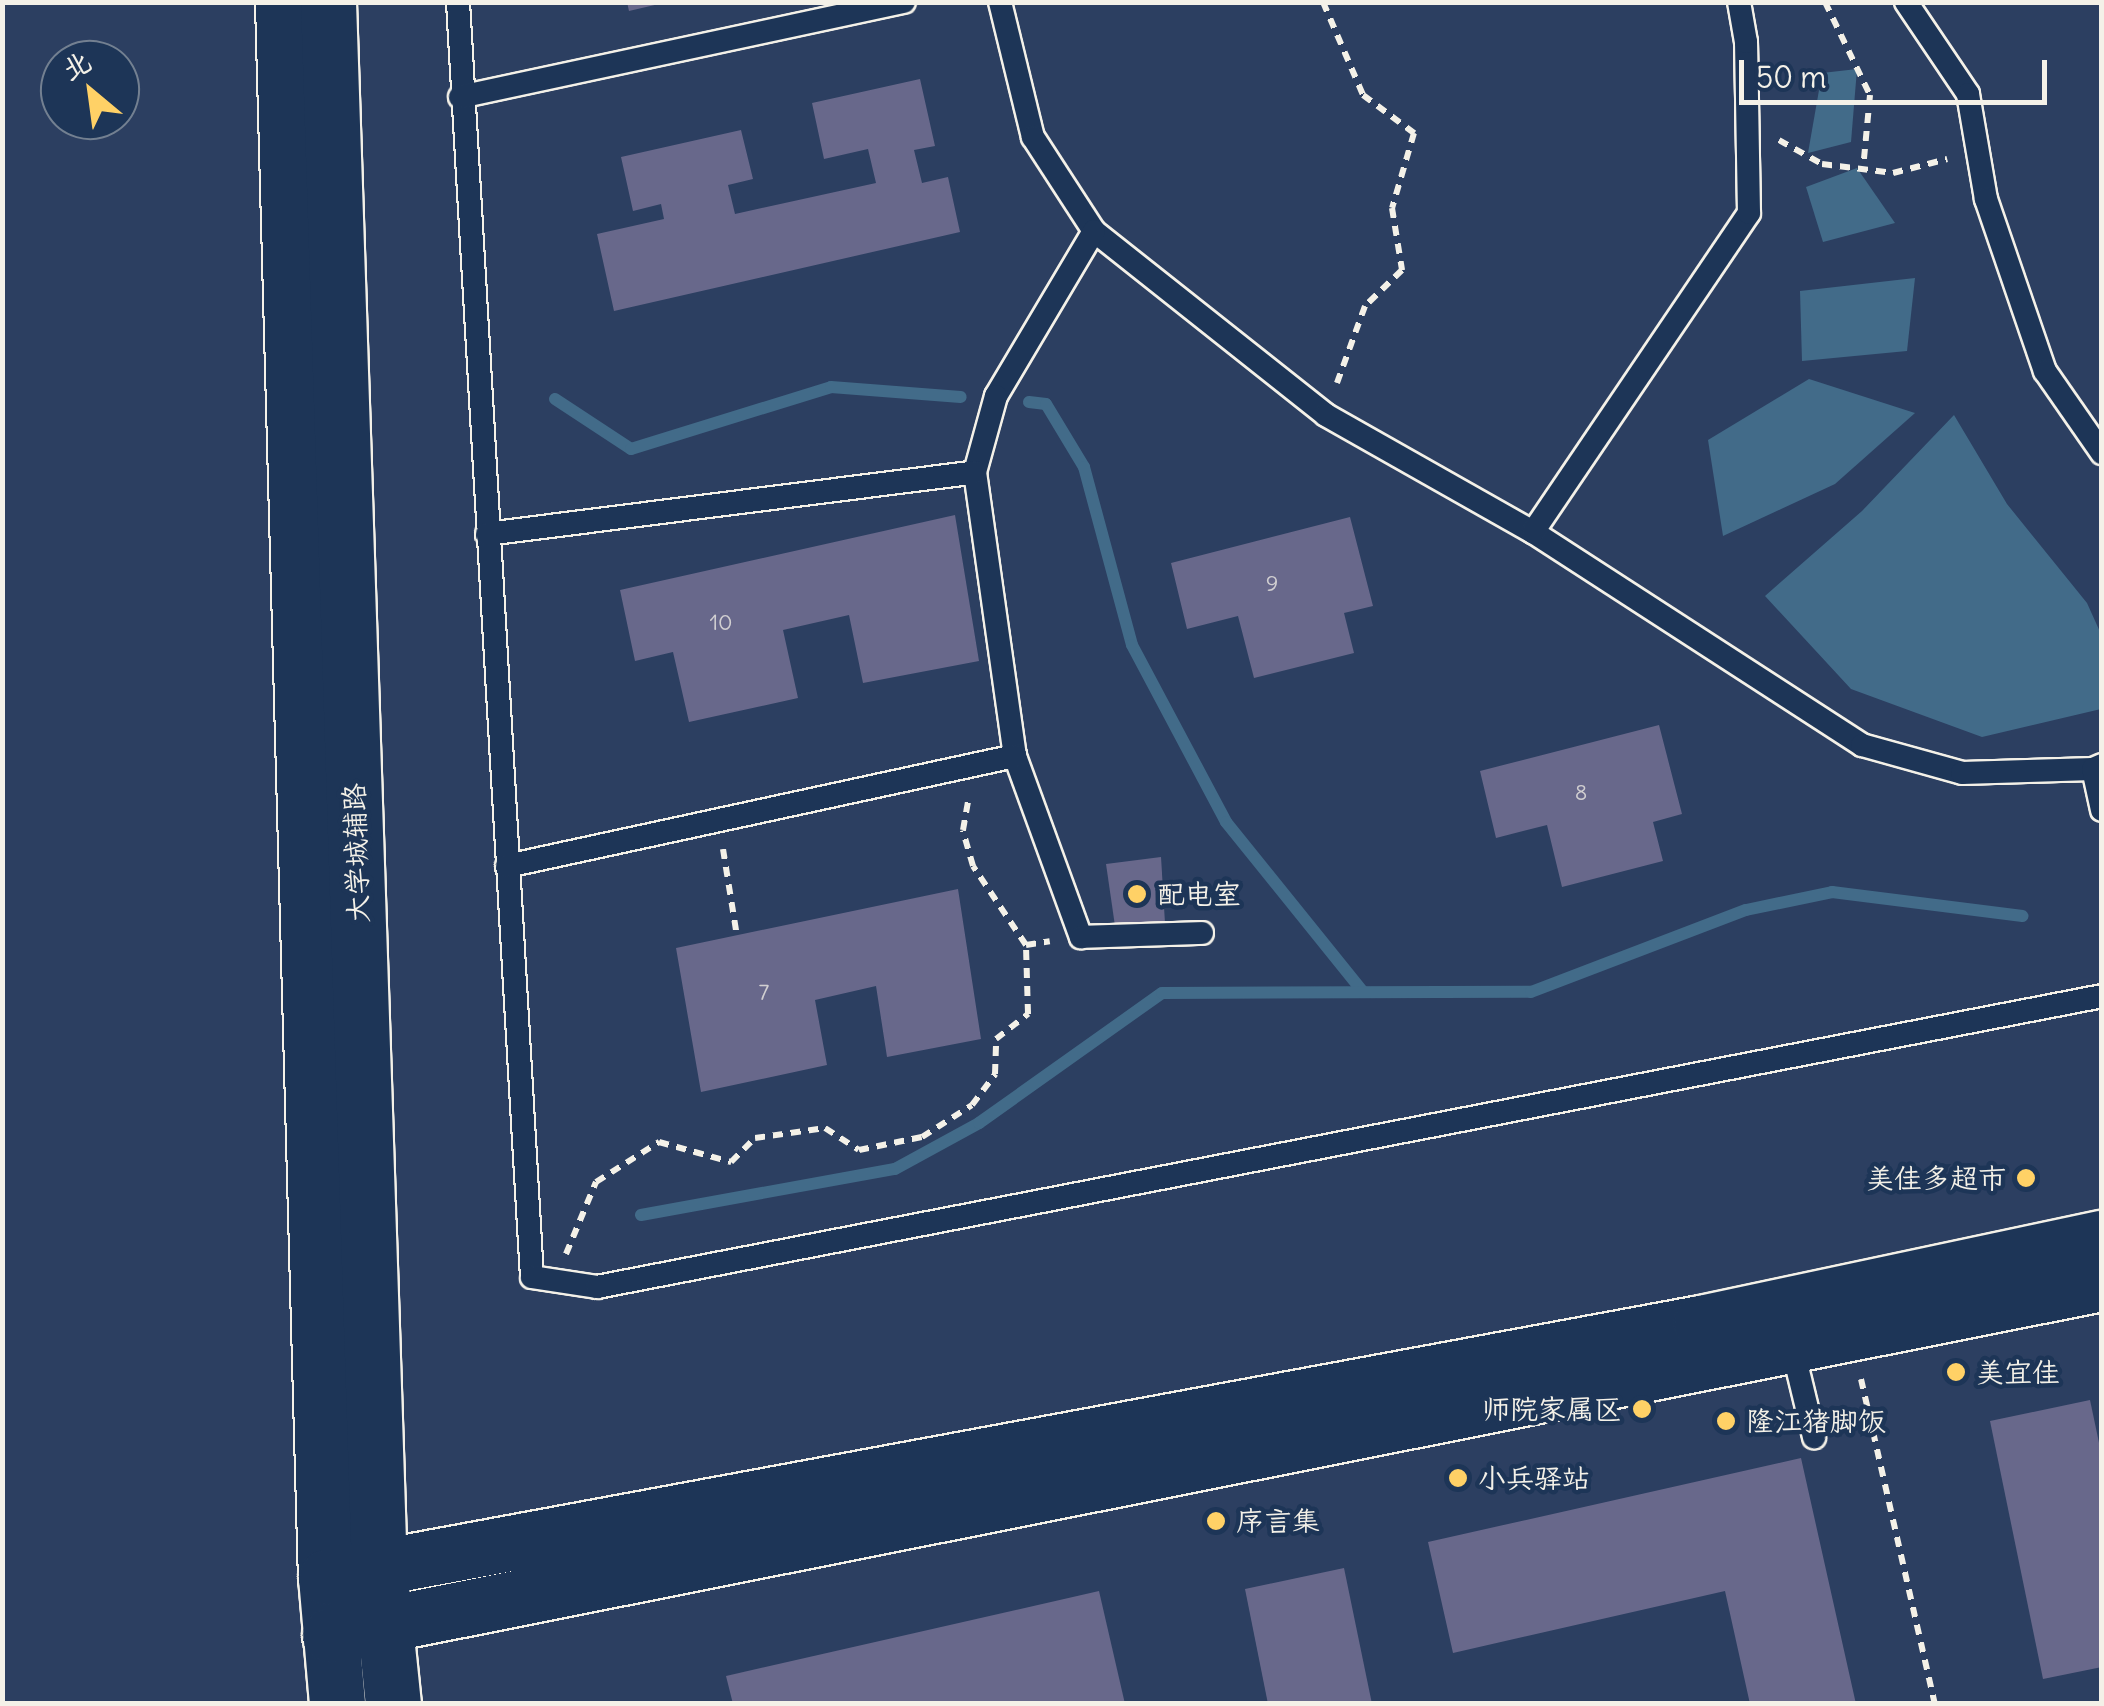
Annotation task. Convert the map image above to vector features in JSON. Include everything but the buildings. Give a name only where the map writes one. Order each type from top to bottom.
[{"type":"street","name":"大学城辅路","points":[[283,2],[326,1577],[337,1704]]},
{"type":"street","name":"大学城辅路","points":[[328,2],[379,1569],[393,1704]]},
{"type":"street","points":[[326,1577],[1681,1327],[2102,1238]]},
{"type":"street","points":[[330,1636],[386,1628],[2102,1283]]},
{"type":"lane","points":[[458,2],[460,97],[532,1277],[597,1287],[2102,996]]},
{"type":"lane","points":[[460,97],[904,2]]},
{"type":"lane","points":[[1000,2],[1033,137],[1094,232],[1326,414],[1533,532],[1862,745],[1962,774],[2097,767],[2102,810]]},
{"type":"lane","points":[[1533,532],[1748,213],[1747,122],[1738,2]]},
{"type":"lane","points":[[1906,2],[1968,94],[1986,199],[2045,372],[2102,453]]},
{"type":"lane","points":[[1094,232],[996,396],[975,472],[1016,756],[1081,936],[1202,933]]},
{"type":"lane","points":[[487,534],[975,472]]},
{"type":"lane","points":[[507,866],[1016,756]]},
{"type":"lane","points":[[1792,1346],[1814,1436]]},
{"type":"path","points":[[1323,2],[1363,95],[1414,134],[1392,208],[1402,270],[1365,306],[1326,414]]},
{"type":"path","points":[[1825,2],[1870,95],[1863,170]]},
{"type":"path","points":[[1747,122],[1822,164],[1863,170],[1893,173],[1978,151]]},
{"type":"path","points":[[559,1281],[571,1233],[596,1182],[659,1142],[730,1162],[756,1138],[826,1128],[859,1150],[922,1138],[972,1105],[995,1074],[996,1040],[1028,1014],[1026,945],[973,866],[963,830],[975,765]]},
{"type":"path","points":[[718,820],[737,936]]},
{"type":"path","points":[[1851,1334],[1935,1704]]},
{"type":"water","points":[[1857,69],[1851,142],[1808,153],[1822,73]]},
{"type":"water","points":[[1857,168],[1895,223],[1823,242],[1806,187]]},
{"type":"water","points":[[1915,278],[1907,351],[1802,361],[1800,291]]},
{"type":"water","points":[[1809,379],[1915,413],[1835,484],[1723,536],[1708,440]]},
{"type":"water","points":[[1954,415],[2007,504],[2087,603],[2101,634],[2101,709],[1982,737],[1851,689],[1765,596],[1862,511]]},
{"type":"waterway","points":[[555,399],[631,449],[831,387],[961,397]]},
{"type":"waterway","points":[[1029,402],[1046,404],[1084,467],[1132,645],[1226,822],[1363,992]]},
{"type":"waterway","points":[[641,1215],[895,1169],[979,1123],[1162,993],[1531,992],[1746,910],[1832,892],[2022,916]]},
{"type":"place","name":"配电室","points":[[1137,894]]},
{"type":"place","name":"美佳多超市","points":[[2026,1178]]},
{"type":"place","name":"美宜佳","points":[[1956,1372]]},
{"type":"place","name":"师院家属区","points":[[1642,1409]]},
{"type":"place","name":"隆江猪脚饭","points":[[1726,1421]]},
{"type":"place","name":"小兵驿站","points":[[1458,1478]]},
{"type":"place","name":"序言集","points":[[1216,1521]]}]
